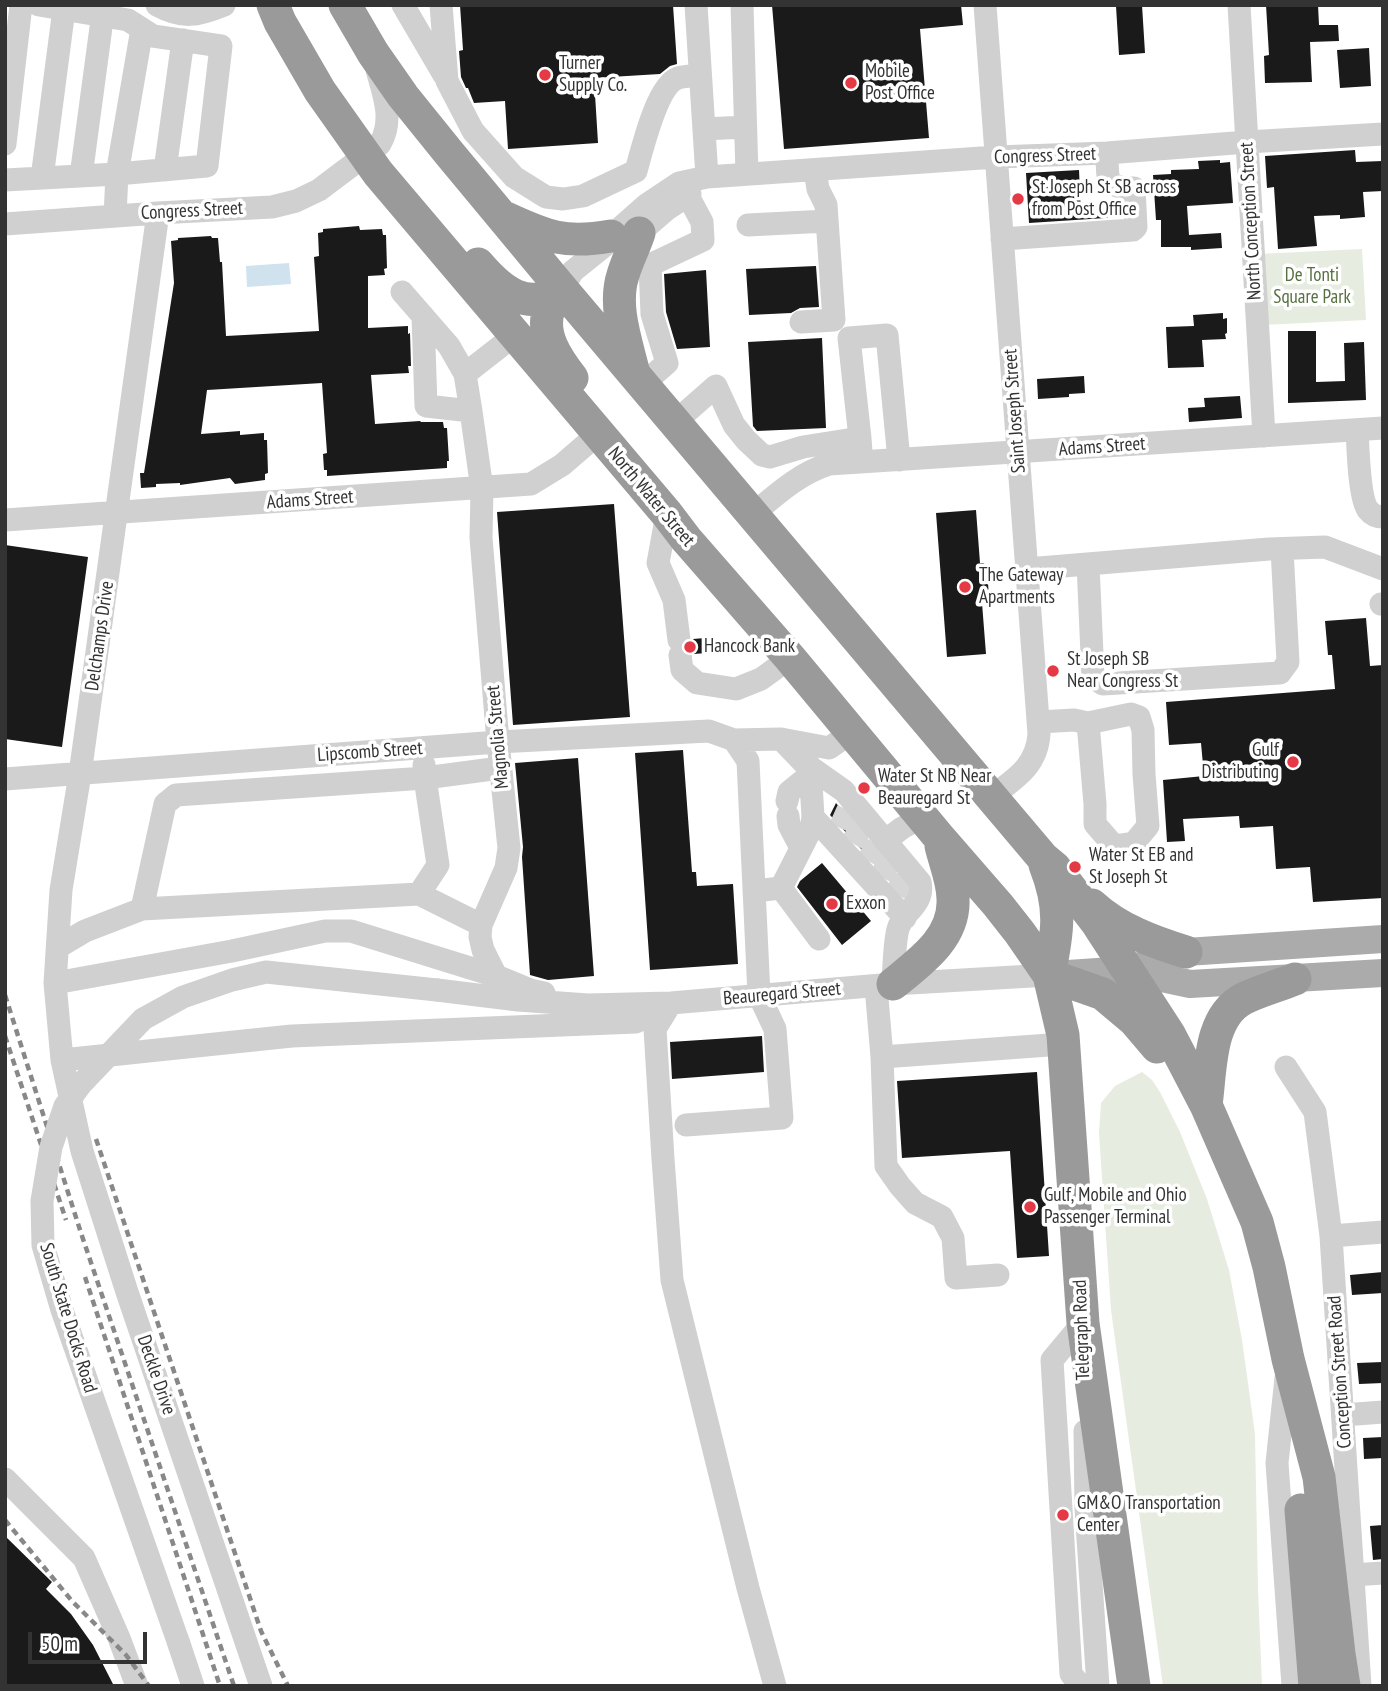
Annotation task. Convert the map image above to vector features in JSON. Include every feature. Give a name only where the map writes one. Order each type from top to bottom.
[{"type":"highway","name":"North Water Street","points":[[273,5],[280,22],[320,90],[385,182],[998,905],[1049,975]]},
{"type":"highway","points":[[345,5],[373,53],[403,96],[449,153],[1042,858],[1055,868],[1071,887],[1109,940],[1169,1034],[1206,1105],[1257,1222],[1288,1359],[1319,1477],[1344,1686]]},
{"type":"highway","points":[[385,182],[438,219],[503,290],[524,298],[539,299],[550,298],[562,289]]},
{"type":"highway","points":[[502,216],[537,233],[561,239],[589,240],[630,227],[620,294],[621,318],[639,380]]},
{"type":"highway","points":[[562,289],[548,316],[552,348],[565,369],[658,480],[676,527]]},
{"type":"highway","points":[[885,985],[922,960],[943,938],[952,914],[952,887],[930,827]]},
{"type":"highway","points":[[1042,858],[1054,889],[1058,922],[1049,975],[1103,994],[1124,1011],[1206,1105]]},
{"type":"highway","points":[[1071,887],[1097,910],[1125,928],[1186,952]]},
{"type":"highway","name":"Telegraph Road","points":[[1049,975],[1063,1035],[1083,1323]]},
{"type":"highway","points":[[1206,1105],[1213,1047],[1221,1022],[1232,1007],[1244,999],[1295,979]]},
{"type":"highway","points":[[1083,1323],[1134,1686]]},
{"type":"highway","points":[[1288,1359],[1315,1686]]},
{"type":"main road","name":"Beauregard Street","points":[[1049,975],[1127,970],[1186,952],[1383,939]]},
{"type":"main road","name":"Beauregard Street","points":[[1127,970],[1190,984],[1383,973]]},
{"type":"street","points":[[5,144],[21,5]]},
{"type":"street","points":[[5,180],[207,166],[221,46],[153,36],[128,20],[103,10],[39,5]]},
{"type":"street","points":[[157,5],[169,12],[184,15],[206,12],[224,5]]},
{"type":"street","points":[[403,5],[472,131],[514,177],[546,197],[563,199],[583,196],[636,171],[658,103],[667,87],[677,79],[700,75]]},
{"type":"street","points":[[441,5],[447,81]]},
{"type":"street","points":[[696,5],[707,177]]},
{"type":"street","points":[[742,5],[747,174]]},
{"type":"street","name":"Saint Joseph Street","points":[[985,5],[1039,722],[1038,746],[1029,765],[991,797]]},
{"type":"street","name":"North Conception Street","points":[[1239,5],[1264,436]]},
{"type":"street","points":[[42,178],[64,9]]},
{"type":"street","points":[[81,176],[103,10]]},
{"type":"street","points":[[165,170],[180,40],[180,14]]},
{"type":"street","points":[[115,216],[117,174],[142,29]]},
{"type":"street","name":"Congress Street","points":[[5,224],[272,207],[296,201],[319,190],[380,144],[387,121],[386,104],[373,53]]},
{"type":"street","points":[[704,129],[745,127]]},
{"type":"street","points":[[449,153],[472,131]]},
{"type":"street","name":"Congress Street","points":[[562,289],[573,271],[630,227],[679,183],[707,177],[1383,134]]},
{"type":"street","points":[[1002,239],[1133,230],[1136,227],[1134,188],[1114,186],[1108,179],[1107,153]]},
{"type":"street","points":[[801,322],[834,320],[826,205],[818,189],[814,170]]},
{"type":"street","name":"Congress Street","points":[[630,227],[688,196],[707,177]]},
{"type":"street","points":[[621,178],[630,227]]},
{"type":"street","points":[[639,380],[667,363],[652,314],[649,265],[703,240],[702,222],[688,196]]},
{"type":"street","name":"Delchamps Drive","points":[[62,1060],[55,983],[61,890],[80,774],[158,213]]},
{"type":"street","points":[[748,225],[827,221]]},
{"type":"street","points":[[402,292],[449,346],[465,374],[515,335]]},
{"type":"street","points":[[423,316],[426,406],[471,411]]},
{"type":"street","points":[[861,463],[849,338],[887,335],[899,460]]},
{"type":"street","name":"Magnolia Street","points":[[465,374],[482,489],[481,538],[509,848],[503,877],[481,925]]},
{"type":"street","points":[[675,422],[716,386],[734,425],[762,455],[770,457],[803,447],[860,438]]},
{"type":"street","name":"Adams Street","points":[[753,514],[784,488],[813,470],[829,464],[1383,428]]},
{"type":"street","points":[[1357,430],[1363,499],[1368,510],[1375,516],[1383,517]]},
{"type":"street","name":"Adams Street","points":[[5,520],[531,484],[562,465],[598,433]]},
{"type":"street","points":[[803,447],[813,470]]},
{"type":"street","points":[[676,527],[658,562],[674,600],[682,670],[697,683],[736,690],[761,679],[789,658]]},
{"type":"street","points":[[1027,569],[1325,547],[1383,569]]},
{"type":"street","points":[[1088,564],[1093,677],[1103,684],[1280,673],[1288,662],[1282,549]]},
{"type":"street","points":[[1039,722],[1074,720],[1088,723],[1131,714],[1139,717],[1143,730],[1148,826],[1135,844],[1114,846],[1095,824],[1088,723]]},
{"type":"street","name":"Lipscomb Street","points":[[5,779],[422,748],[709,732],[734,740],[781,739],[830,748],[851,733]]},
{"type":"street","points":[[781,739],[810,771],[844,791],[874,855],[898,927],[885,985],[882,1057],[886,1166],[915,1203],[942,1217],[953,1238],[956,1278],[999,1275]]},
{"type":"street","points":[[686,1125],[782,1118],[775,1028],[759,995],[748,761],[734,740]]},
{"type":"street","points":[[419,894],[438,865],[422,748]]},
{"type":"street","points":[[321,756],[324,785]]},
{"type":"street","points":[[209,764],[213,793]]},
{"type":"street","points":[[142,909],[165,804],[176,795],[425,779],[500,768]]},
{"type":"street","points":[[801,848],[789,825],[789,792],[810,771]]},
{"type":"street","points":[[781,888],[811,829],[813,817],[810,771]]},
{"type":"street","points":[[813,817],[874,855]]},
{"type":"street","points":[[874,855],[902,828],[930,827]]},
{"type":"street","points":[[754,891],[781,888]]},
{"type":"street","points":[[781,888],[819,939]]},
{"type":"street","points":[[58,947],[85,931],[142,909],[419,894],[481,925],[484,950],[496,976]]},
{"type":"street","points":[[55,983],[326,931],[351,931],[588,1005]]},
{"type":"street","name":"South State Docks Road","points":[[193,1686],[62,1310],[43,1245],[41,1201],[51,1147],[65,1107],[81,1084],[143,1019],[183,997],[232,979],[266,972],[437,990]]},
{"type":"street","name":"Beauregard Street","points":[[437,990],[588,1005],[671,1003],[885,985],[1049,975]]},
{"type":"street","points":[[62,1060],[292,1036],[636,1022],[671,1003]]},
{"type":"street","points":[[671,1003],[655,1029],[673,1280],[775,1686]]},
{"type":"street","points":[[882,1057],[1063,1044]]},
{"type":"street","name":"Deckle Drive","points":[[62,1060],[86,1164],[261,1686]]},
{"type":"street","name":"Conception Street Road","points":[[1286,1067],[1315,1112],[1331,1236],[1360,1686]]},
{"type":"street","points":[[1331,1236],[1383,1232]]},
{"type":"street","points":[[1081,1686],[1071,1674],[1052,1360],[1083,1323]]},
{"type":"street","name":"Telegraph Road","points":[[1083,1323],[1086,1509],[1098,1686]]},
{"type":"street","points":[[1288,1359],[1278,1462],[1293,1686]]},
{"type":"street","points":[[1343,1415],[1383,1412]]},
{"type":"street","points":[[5,1479],[84,1558],[137,1686]]},
{"type":"street","points":[[1353,1575],[1383,1573]]},
{"type":"green space","name":"De Tonti Square Park","points":[[1362,249],[1366,320],[1262,325],[1258,254]]},
{"type":"green space","points":[[1142,1072],[1160,1092],[1180,1132],[1207,1199],[1229,1270],[1255,1434],[1262,1686],[1163,1686],[1111,1310],[1099,1133],[1101,1103],[1115,1086]]},
{"type":"water","points":[[289,263],[291,284],[247,287],[246,266]]},
{"type":"building","name":"Turner Supply Co.","points":[[460,5],[673,5],[677,64],[660,74],[594,78],[598,143],[508,149],[505,101],[474,103],[461,77],[459,51],[463,50]]},
{"type":"building","name":"Mobile Post Office","points":[[772,5],[961,5],[963,25],[920,29],[929,138],[784,149]]},
{"type":"building","points":[[1142,5],[1145,53],[1119,55],[1116,6]]},
{"type":"building","points":[[1266,5],[1318,5],[1319,25],[1338,25],[1339,41],[1310,42],[1312,82],[1265,83],[1264,56],[1269,55]]},
{"type":"building","points":[[1369,48],[1371,86],[1340,88],[1337,50]]},
{"type":"building","points":[[1355,150],[1356,162],[1383,161],[1383,191],[1363,192],[1365,217],[1340,219],[1340,215],[1314,216],[1317,246],[1278,249],[1274,187],[1267,188],[1265,156]]},
{"type":"building","points":[[1220,160],[1220,163],[1230,162],[1233,203],[1187,206],[1189,235],[1221,233],[1222,248],[1191,250],[1191,247],[1161,247],[1161,220],[1156,220],[1153,175],[1171,174],[1171,170],[1199,169],[1198,161]]},
{"type":"building","points":[[1079,170],[1081,215],[1121,213],[1121,217],[1029,223],[1026,173]]},
{"type":"building","points":[[359,226],[360,230],[382,229],[383,235],[386,235],[385,275],[368,276],[368,328],[408,326],[408,334],[410,333],[409,373],[371,375],[375,424],[443,422],[444,428],[447,428],[447,468],[327,476],[323,454],[327,453],[322,383],[207,390],[201,434],[240,431],[240,435],[264,433],[264,440],[267,440],[268,473],[265,474],[265,480],[235,484],[230,478],[180,485],[156,484],[156,487],[141,488],[140,473],[144,473],[174,283],[171,241],[178,238],[218,238],[226,336],[319,331],[314,257],[319,256],[318,233],[323,232],[323,229]]},
{"type":"building","points":[[816,266],[819,307],[800,308],[791,313],[749,315],[746,269]]},
{"type":"building","points":[[706,270],[710,347],[677,349],[666,312],[664,274]]},
{"type":"building","points":[[1223,313],[1223,319],[1227,318],[1226,339],[1202,340],[1204,367],[1168,368],[1166,327],[1194,326],[1193,315]]},
{"type":"building","points":[[1288,331],[1316,331],[1316,382],[1345,381],[1344,343],[1364,342],[1366,400],[1288,403]]},
{"type":"building","points":[[822,338],[826,428],[757,431],[753,426],[748,342]]},
{"type":"building","points":[[1084,376],[1085,393],[1038,399],[1037,379]]},
{"type":"building","points":[[1240,396],[1242,418],[1189,422],[1188,408],[1205,407],[1204,398]]},
{"type":"building","points":[[614,504],[630,717],[513,725],[497,512]]},
{"type":"building","name":"The Gateway Apartments","points":[[976,510],[980,563],[987,567],[989,603],[982,603],[986,654],[947,657],[936,513]]},
{"type":"building","points":[[5,545],[88,557],[62,747],[5,739]]},
{"type":"building","name":"Gulf Distributing","points":[[1366,618],[1370,666],[1383,665],[1383,898],[1313,902],[1310,867],[1276,869],[1273,826],[1240,828],[1239,816],[1183,819],[1185,841],[1167,842],[1163,780],[1204,776],[1201,743],[1169,745],[1166,702],[1335,689],[1325,621]]},
{"type":"building","points":[[705,638],[706,653],[694,654],[691,647],[693,639]]},
{"type":"building","points":[[683,750],[692,872],[696,872],[697,886],[733,884],[738,964],[650,970],[635,753]]},
{"type":"building","points":[[578,758],[594,976],[548,980],[530,975],[515,763]]},
{"type":"building","points":[[836,803],[906,888],[904,896],[830,815]]},
{"type":"building","name":"Exxon","points":[[822,863],[871,921],[842,945],[797,887],[800,881]]},
{"type":"building","points":[[762,1036],[764,1072],[672,1079],[670,1042]]},
{"type":"building","name":"Gulf, Mobile and Ohio Passenger Terminal","points":[[1037,1072],[1049,1256],[1017,1258],[1010,1151],[902,1158],[897,1081]]},
{"type":"building","points":[[1383,1272],[1383,1293],[1352,1295],[1350,1275]]},
{"type":"building","points":[[1383,1362],[1383,1383],[1359,1384],[1357,1363]]},
{"type":"building","points":[[1383,1437],[1383,1458],[1364,1459],[1363,1438]]},
{"type":"building","points":[[1383,1525],[1383,1559],[1373,1560],[1370,1526]]},
{"type":"building","points":[[5,1536],[52,1582],[46,1589],[71,1614],[93,1645],[114,1686],[5,1686]]},
{"type":"tunnel","points":[[840,828],[848,810]]},
{"type":"tunnel","points":[[852,843],[862,826]]},
{"type":"tunnel","points":[[868,861],[877,844]]},
{"type":"tunnel","points":[[881,877],[890,859]]},
{"type":"tunnel","points":[[896,894],[905,877]]},
{"type":"railway","points":[[5,995],[81,1233],[234,1686]]},
{"type":"railway","points":[[5,1036],[66,1220]]},
{"type":"railway","points":[[96,1139],[261,1631],[288,1686]]},
{"type":"railway","points":[[85,1277],[220,1686]]},
{"type":"railway","points":[[5,1520],[72,1601],[126,1655],[149,1686]]},
{"type":"place","name":"Turner Supply Co.","points":[[545,75]]},
{"type":"place","name":"Mobile Post Office","points":[[851,83]]},
{"type":"place","name":"St Joseph St SB across from Post Office","points":[[1018,199]]},
{"type":"place","name":"The Gateway Apartments","points":[[965,587]]},
{"type":"place","name":"Hancock Bank","points":[[690,647]]},
{"type":"place","name":"St Joseph SB Near Congress St","points":[[1053,671]]},
{"type":"place","name":"Gulf Distributing","points":[[1293,762]]},
{"type":"place","name":"Water St NB Near Beauregard St","points":[[864,788]]},
{"type":"place","name":"Water St EB and St Joseph St","points":[[1075,867]]},
{"type":"place","name":"Exxon","points":[[832,904]]},
{"type":"place","name":"Gulf, Mobile and Ohio Passenger Terminal","points":[[1030,1207]]},
{"type":"place","name":"GM&O Transportation Center","points":[[1063,1515]]}]
